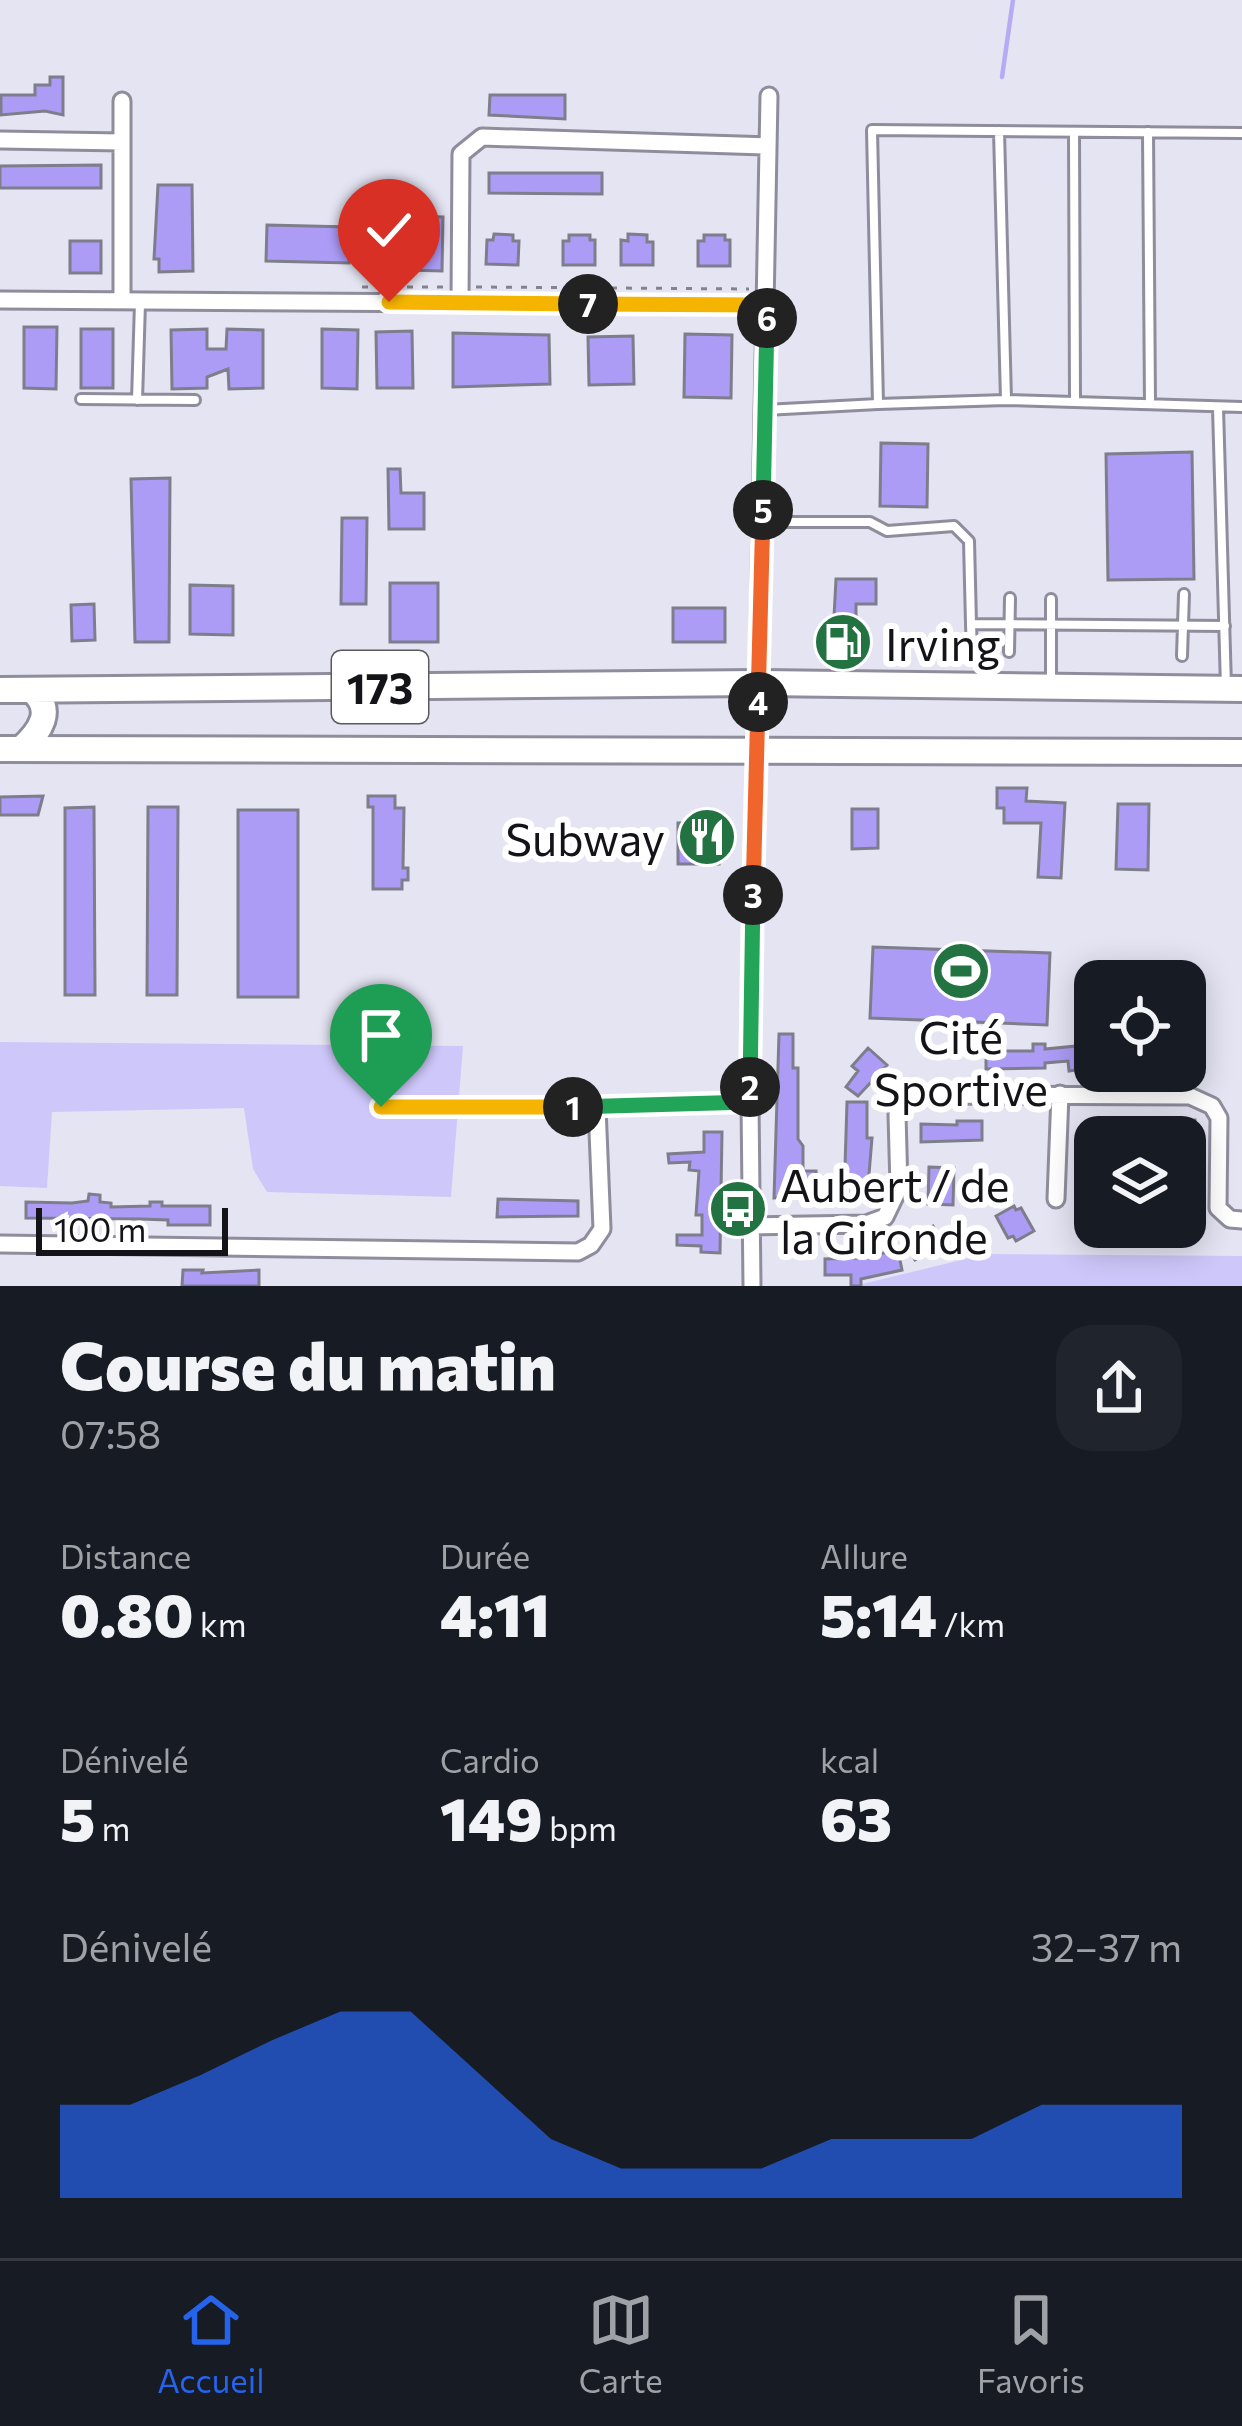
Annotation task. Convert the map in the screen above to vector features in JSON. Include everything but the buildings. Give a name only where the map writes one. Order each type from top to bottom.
[{"type":"main road","name":"173","points":[[0,690],[759,683],[1234,689]]},
{"type":"main road","points":[[10,749],[34,737],[45,710],[41,698],[31,690]]},
{"type":"main road","name":"173","points":[[10,749],[1242,752]]},
{"type":"street","points":[[752,1286],[750,1102],[769,96]]},
{"type":"street","points":[[122,101],[131,301]]},
{"type":"street","points":[[460,303],[461,154],[482,137],[768,146]]},
{"type":"street","points":[[0,140],[122,142]]},
{"type":"street","points":[[0,301],[767,305]]},
{"type":"street","points":[[1056,1199],[1060,1094]]},
{"type":"street","points":[[752,1226],[866,1224],[885,1217],[899,1188],[897,1114],[916,1095],[1190,1096],[1212,1106],[1219,1118],[1218,1208],[1230,1219],[1242,1220]]},
{"type":"street","points":[[381,1107],[750,1102]]},
{"type":"street","points":[[0,1244],[578,1252],[591,1245],[602,1229],[597,1107]]},
{"type":"lane","points":[[878,404],[872,130],[1242,133]]},
{"type":"lane","points":[[999,131],[1006,400]]},
{"type":"lane","points":[[1075,132],[1075,401]]},
{"type":"lane","points":[[1148,132],[1150,404]]},
{"type":"lane","points":[[131,301],[137,400]]},
{"type":"lane","points":[[81,399],[195,400]]},
{"type":"lane","points":[[765,410],[1006,400],[1242,407]]},
{"type":"lane","points":[[1218,408],[1225,626],[1234,689]]},
{"type":"lane","points":[[763,522],[870,523],[887,531],[954,526],[969,541],[972,652]]},
{"type":"lane","points":[[1182,656],[1184,594]]},
{"type":"lane","points":[[1009,652],[1010,598]]},
{"type":"lane","points":[[1051,599],[1051,686]]},
{"type":"lane","points":[[971,624],[1225,626]]},
{"type":"shaded area","points":[[0,1042],[463,1046],[451,1197],[267,1192],[253,1169],[244,1108],[52,1112],[47,1188],[0,1186]]},
{"type":"shaded area","points":[[986,1254],[1242,1256],[1242,1286],[854,1286]]},
{"type":"waterway","points":[[1002,77],[1013,0]]},
{"type":"place","name":"Irving","points":[[843,642]]},
{"type":"place","name":"Subway","points":[[707,837]]},
{"type":"place","name":"Cité Sportive","points":[[961,971]]},
{"type":"place","name":"Aubert / de la Gironde","points":[[738,1209]]},
{"type":"route","points":[[381,1107],[750,1102],[767,305],[389,302]]}]
